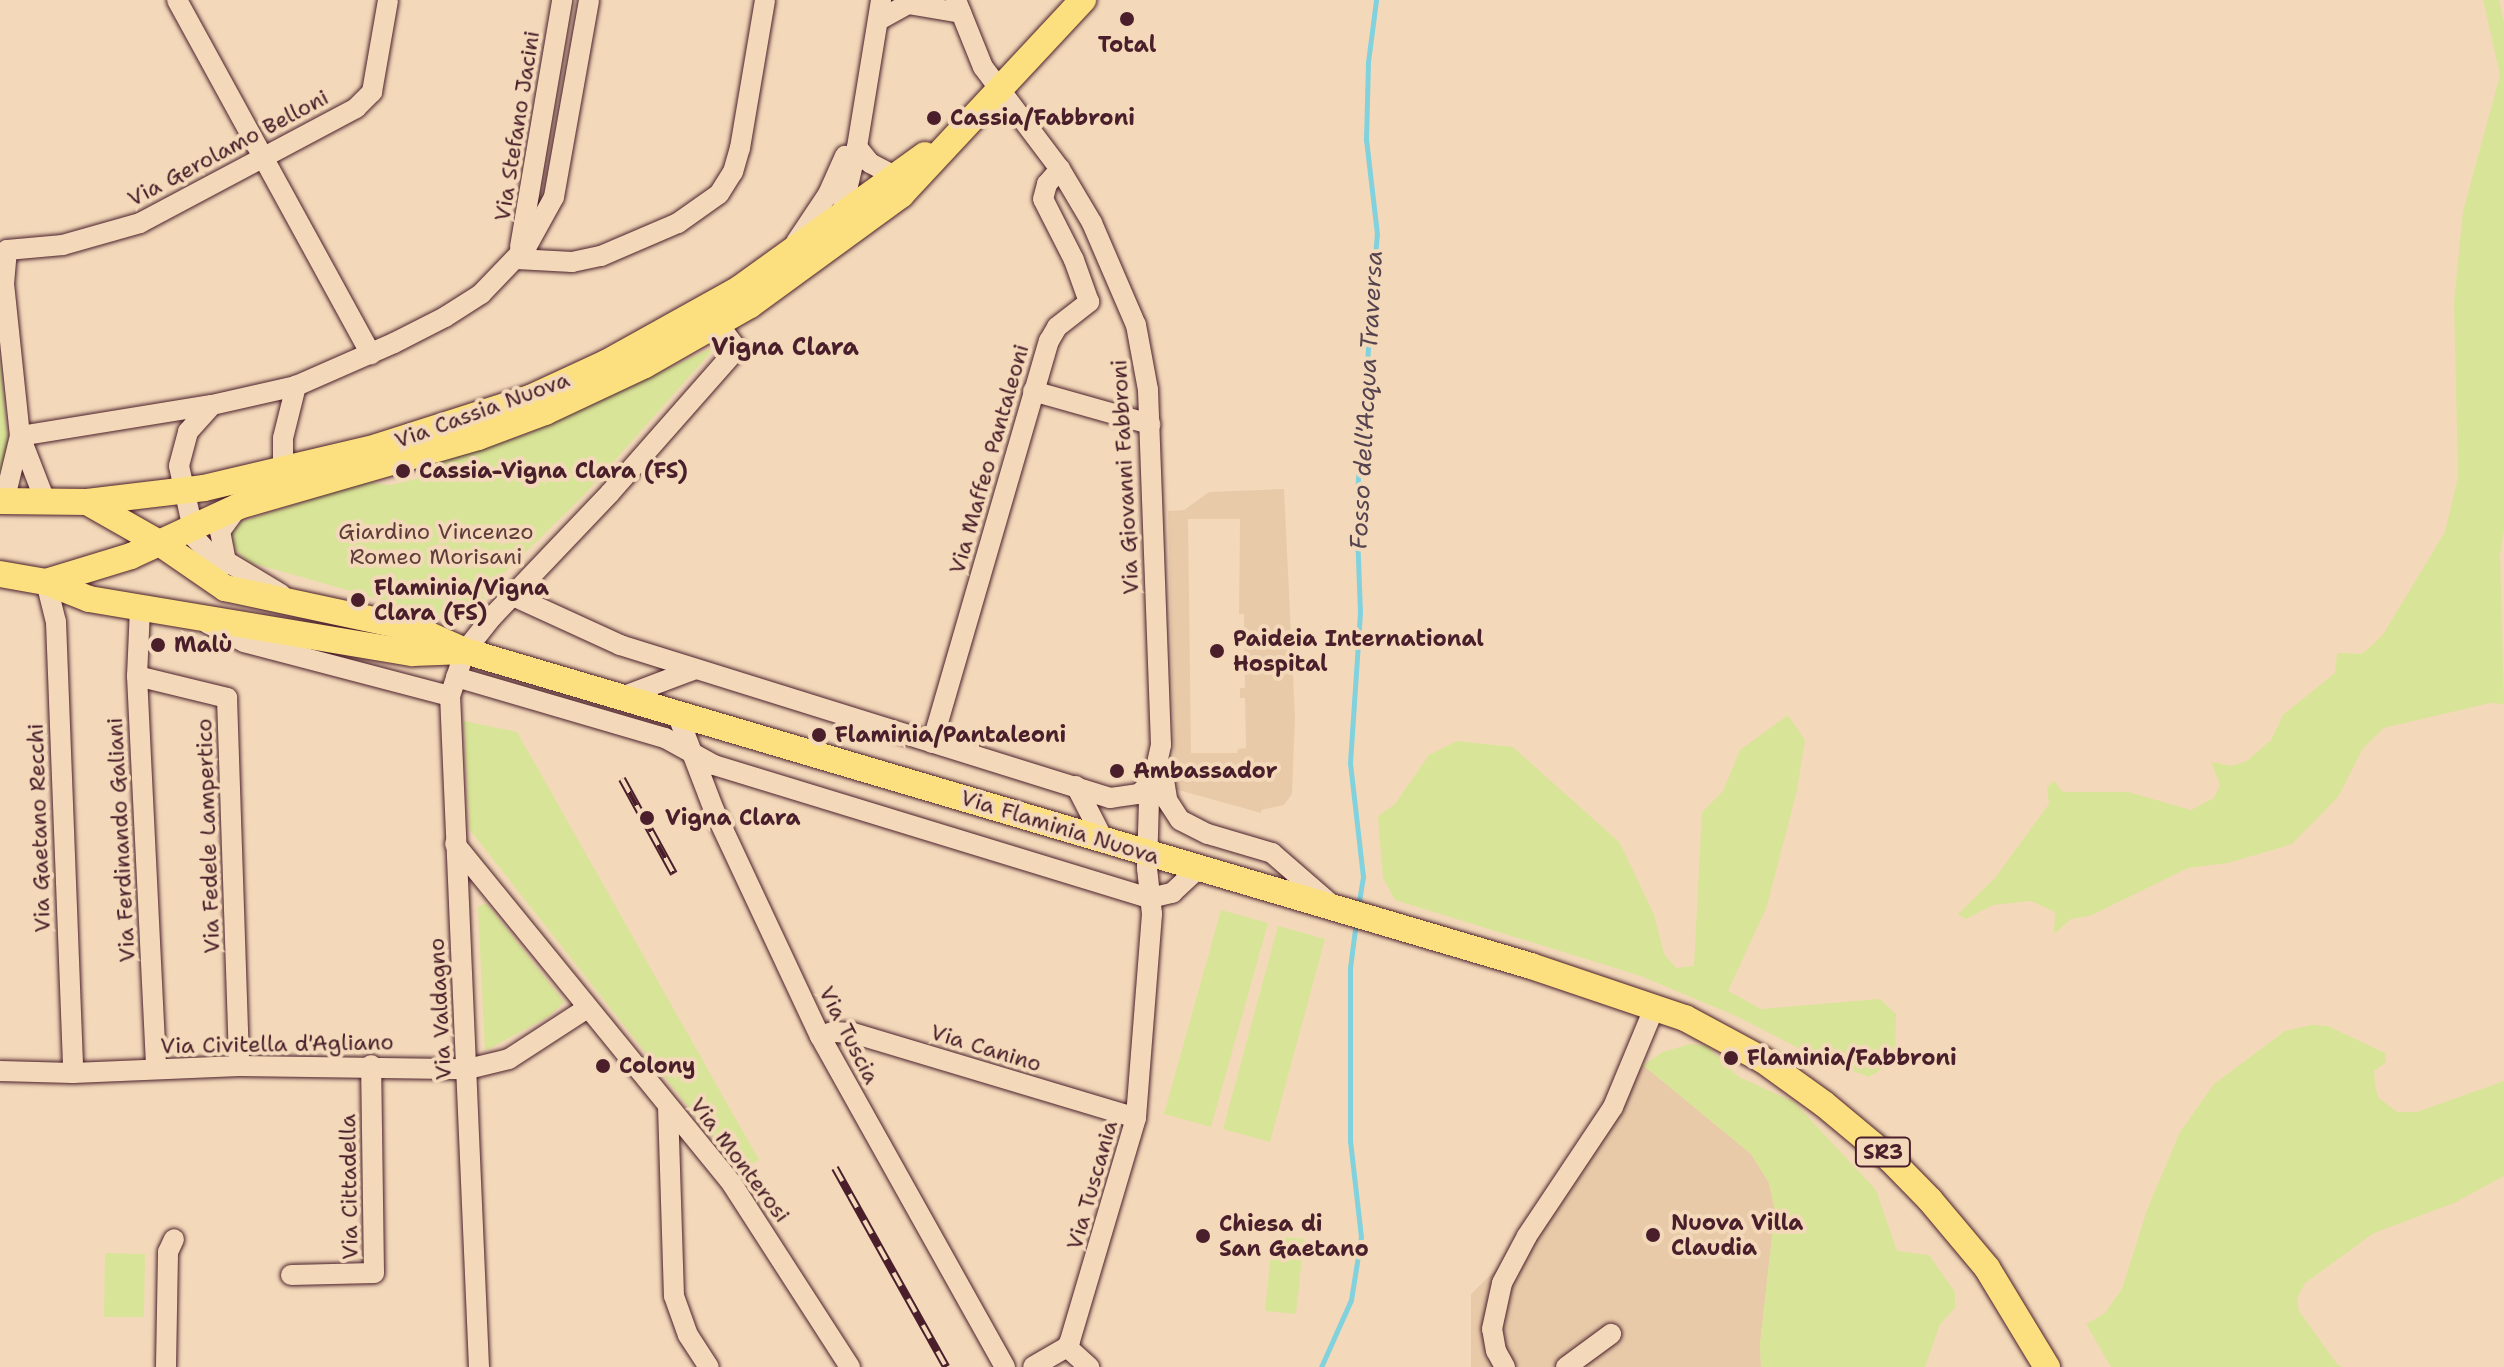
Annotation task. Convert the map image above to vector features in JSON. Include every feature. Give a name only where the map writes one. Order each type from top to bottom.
[{"type":"main road","name":"Via Cassia Nuova","points":[[2,502],[87,502],[182,492],[407,438],[530,398],[656,336],[799,258],[901,195],[1083,0]]},
{"type":"main road","name":"Via Cassia Nuova","points":[[46,582],[102,567],[161,544],[239,506],[456,444],[545,412],[645,365],[718,324],[799,258],[841,215],[949,141]]},
{"type":"main road","name":"Via Flaminia Nuova","points":[[87,502],[161,544],[225,588],[416,629],[465,651],[676,711],[1655,1006],[1763,1060],[1824,1104],[1890,1159],[1987,1268],[2047,1367]]},
{"type":"main road","points":[[0,574],[46,582]]},
{"type":"main road","name":"Via Flaminia Nuova","points":[[46,582],[89,599],[413,653],[465,651]]},
{"type":"street","points":[[177,0],[371,354]]},
{"type":"street","name":"Via Gerolamo Belloni","points":[[20,436],[4,284],[7,250],[63,245],[125,229],[265,159],[369,98],[388,0]]},
{"type":"street","name":"Via Stefano Jacini","points":[[517,259],[529,210],[562,0]]},
{"type":"street","name":"Via Stefano Jacini","points":[[20,436],[212,405],[296,386],[371,354],[462,307],[517,259],[542,224],[556,188],[589,0]]},
{"type":"street","points":[[517,259],[572,262],[601,256],[678,223],[719,194],[737,162],[765,0]]},
{"type":"street","points":[[841,215],[857,147],[862,102],[880,10],[908,4],[958,6]]},
{"type":"street","name":"Via Giovanni Fabbroni","points":[[958,6],[979,59],[1060,169],[1092,223],[1136,325],[1144,359],[1150,424],[1161,745],[1152,781],[1147,853]]},
{"type":"street","points":[[799,258],[833,183],[862,102]]},
{"type":"street","points":[[857,147],[870,163],[894,176]]},
{"type":"street","name":"Via Maffeo Pantaleoni","points":[[932,743],[1051,334],[1089,302],[1074,260],[1043,199],[1047,184],[1060,169]]},
{"type":"street","points":[[465,651],[511,595],[610,493],[737,349],[718,324]]},
{"type":"street","points":[[283,470],[283,438],[296,386]]},
{"type":"street","points":[[1033,391],[1150,424]]},
{"type":"street","points":[[182,492],[179,459],[184,440],[212,405]]},
{"type":"street","points":[[2,502],[20,436]]},
{"type":"street","points":[[20,436],[46,503]]},
{"type":"street","name":"Via Flaminia Nuova","points":[[182,492],[191,529],[206,551],[302,605]]},
{"type":"street","points":[[228,564],[220,531],[226,519],[239,506]]},
{"type":"street","name":"Via Gaetano Recchi","points":[[46,582],[56,622],[73,1073]]},
{"type":"street","name":"Via Flaminia Nuova","points":[[511,595],[620,645],[693,670],[1118,799],[1139,793],[1152,781]]},
{"type":"street","name":"Via Ferdinando Galiani","points":[[140,608],[137,676],[156,1069]]},
{"type":"street","name":"Via Flaminia Nuova","points":[[193,616],[244,642],[453,687],[665,738],[714,765],[1150,898]]},
{"type":"street","name":"Via Valdagno","points":[[465,651],[453,687],[455,844],[468,1069],[479,1367]]},
{"type":"street","points":[[624,696],[693,670]]},
{"type":"street","name":"Via Fedele Lampertico","points":[[137,676],[227,698],[239,1066]]},
{"type":"street","name":"Via Tuscia","points":[[676,711],[714,810],[820,1036],[1005,1367]]},
{"type":"street","points":[[1161,745],[1165,795],[1180,820],[1208,834],[1272,853],[1336,909]]},
{"type":"street","points":[[1076,786],[1103,839]]},
{"type":"street","name":"Via Monterosi","points":[[455,844],[746,1203],[845,1358]]},
{"type":"street","name":"Via Tuscania","points":[[1067,1347],[1136,1118],[1152,914],[1147,853]]},
{"type":"street","points":[[1150,898],[1172,893],[1199,868]]},
{"type":"street","points":[[1505,1367],[1496,1351],[1492,1329],[1502,1283],[1527,1236],[1613,1107],[1655,1006]]},
{"type":"street","name":"Via Civitella d'Agliano","points":[[0,1071],[73,1073],[239,1066],[371,1065],[468,1069],[509,1059],[586,1009]]},
{"type":"street","name":"Via Canino","points":[[820,1036],[840,1031],[853,1033],[1136,1118]]},
{"type":"street","name":"Via Cittadella","points":[[291,1275],[374,1273],[371,1065]]},
{"type":"street","points":[[668,1106],[674,1296],[688,1335],[709,1367]]},
{"type":"street","points":[[166,1367],[168,1252],[174,1239]]},
{"type":"street","points":[[1566,1367],[1611,1334]]},
{"type":"street","points":[[1033,1367],[1067,1347],[1089,1367]]},
{"type":"street","points":[[828,1367],[845,1358]]},
{"type":"shaded area","points":[[1284,489],[1295,717],[1292,794],[1284,805],[1261,810],[1261,813],[1175,789],[1168,511],[1184,510],[1209,492]],"holes":[[[1188,519],[1240,519],[1239,614],[1244,614],[1245,688],[1240,688],[1240,698],[1245,698],[1246,748],[1238,749],[1237,753],[1191,753]]]},
{"type":"shaded area","name":"Nuova Villa Claudia","points":[[1643,1065],[1751,1154],[1769,1183],[1775,1210],[1760,1344],[1761,1367],[1471,1367],[1471,1294],[1555,1213],[1613,1122]]},
{"type":"green space","points":[[2483,0],[2499,0],[2504,23],[2504,529],[2500,555],[2504,704],[2490,703],[2384,728],[2363,748],[2338,797],[2292,844],[2228,863],[2188,868],[2092,915],[2071,919],[2054,934],[2055,912],[2031,901],[1993,905],[1966,919],[1958,914],[1995,878],[2049,804],[2047,787],[2054,781],[2063,792],[2128,792],[2191,810],[2214,798],[2220,785],[2211,762],[2232,766],[2247,761],[2271,740],[2283,715],[2335,673],[2337,653],[2362,654],[2382,636],[2445,532],[2458,477],[2454,302],[2463,211],[2500,75]]},
{"type":"green space","name":"Giardino Vincenzo Romeo Morisani","points":[[710,349],[711,352],[584,495],[482,595],[486,599],[463,623],[249,562],[235,549],[232,534],[241,522],[365,482],[391,485],[416,479],[432,464],[525,435]]},
{"type":"green space","points":[[0,360],[9,453],[5,473],[0,473]]},
{"type":"green space","points":[[1788,715],[1805,740],[1797,790],[1767,906],[1728,991],[1761,1009],[1880,999],[1896,1014],[1895,1061],[1869,1077],[1820,1059],[1736,1016],[1641,976],[1395,900],[1383,878],[1378,816],[1395,804],[1429,755],[1457,741],[1513,747],[1620,843],[1654,915],[1664,954],[1676,968],[1694,966],[1702,812],[1723,791],[1740,750]]},
{"type":"green space","points":[[464,721],[517,732],[759,1160],[739,1171],[470,830]]},
{"type":"green space","points":[[486,903],[564,1002],[549,1016],[485,1051],[478,907]]},
{"type":"green space","points":[[1221,910],[1268,923],[1211,1127],[1164,1114]]},
{"type":"green space","points":[[1278,926],[1325,939],[1270,1142],[1223,1129]]},
{"type":"green space","points":[[2311,1025],[2328,1026],[2385,1053],[2386,1062],[2374,1071],[2375,1084],[2378,1097],[2397,1112],[2417,1112],[2504,1081],[2504,1176],[2454,1203],[2374,1233],[2305,1283],[2297,1298],[2299,1311],[2337,1364],[2343,1367],[2111,1367],[2086,1324],[2104,1314],[2122,1289],[2147,1210],[2180,1132],[2214,1084],[2285,1031]]},
{"type":"green space","points":[[1690,1044],[1707,1046],[1739,1077],[1794,1102],[1876,1190],[1897,1251],[1929,1255],[1955,1292],[1955,1308],[1940,1324],[1925,1367],[1761,1367],[1760,1344],[1775,1210],[1769,1183],[1751,1154],[1643,1065],[1663,1052]]},
{"type":"green space","points":[[1273,1236],[1304,1239],[1296,1314],[1265,1311]]},
{"type":"green space","points":[[105,1253],[145,1254],[144,1317],[104,1317]]},
{"type":"waterway","name":"Fosso dell'Acqua Traversa","points":[[1358,908],[1363,877],[1350,763],[1360,613],[1356,505],[1377,234],[1366,139],[1368,62],[1376,0]]},
{"type":"waterway","name":"Fosso dell'Acqua Traversa","points":[[1321,1367],[1351,1300],[1361,1237],[1350,1141],[1350,968],[1356,921]]},
{"type":"railway","points":[[622,779],[674,874]]},
{"type":"railway","points":[[835,1168],[946,1367]]},
{"type":"place","name":"Total","points":[[1127,19]]},
{"type":"place","name":"Cassia/Fabbroni","points":[[934,118]]},
{"type":"place","name":"Cassia-Vigna Clara (FS)","points":[[403,471]]},
{"type":"place","name":"Flaminia/Vigna Clara (FS)","points":[[358,600]]},
{"type":"place","name":"Malù","points":[[158,645]]},
{"type":"place","name":"Paideia International Hospital","points":[[1217,651]]},
{"type":"place","name":"Flaminia/Pantaleoni","points":[[819,735]]},
{"type":"place","name":"Ambassador","points":[[1117,771]]},
{"type":"place","name":"Vigna Clara","points":[[647,818]]},
{"type":"place","name":"Flaminia/Fabbroni","points":[[1731,1058]]},
{"type":"place","name":"Colony","points":[[603,1066]]},
{"type":"place","name":"Nuova Villa Claudia","points":[[1653,1235]]},
{"type":"place","name":"Chiesa di San Gaetano","points":[[1203,1236]]},
{"type":"district","name":"Vigna Clara","points":[[785,348]]}]
